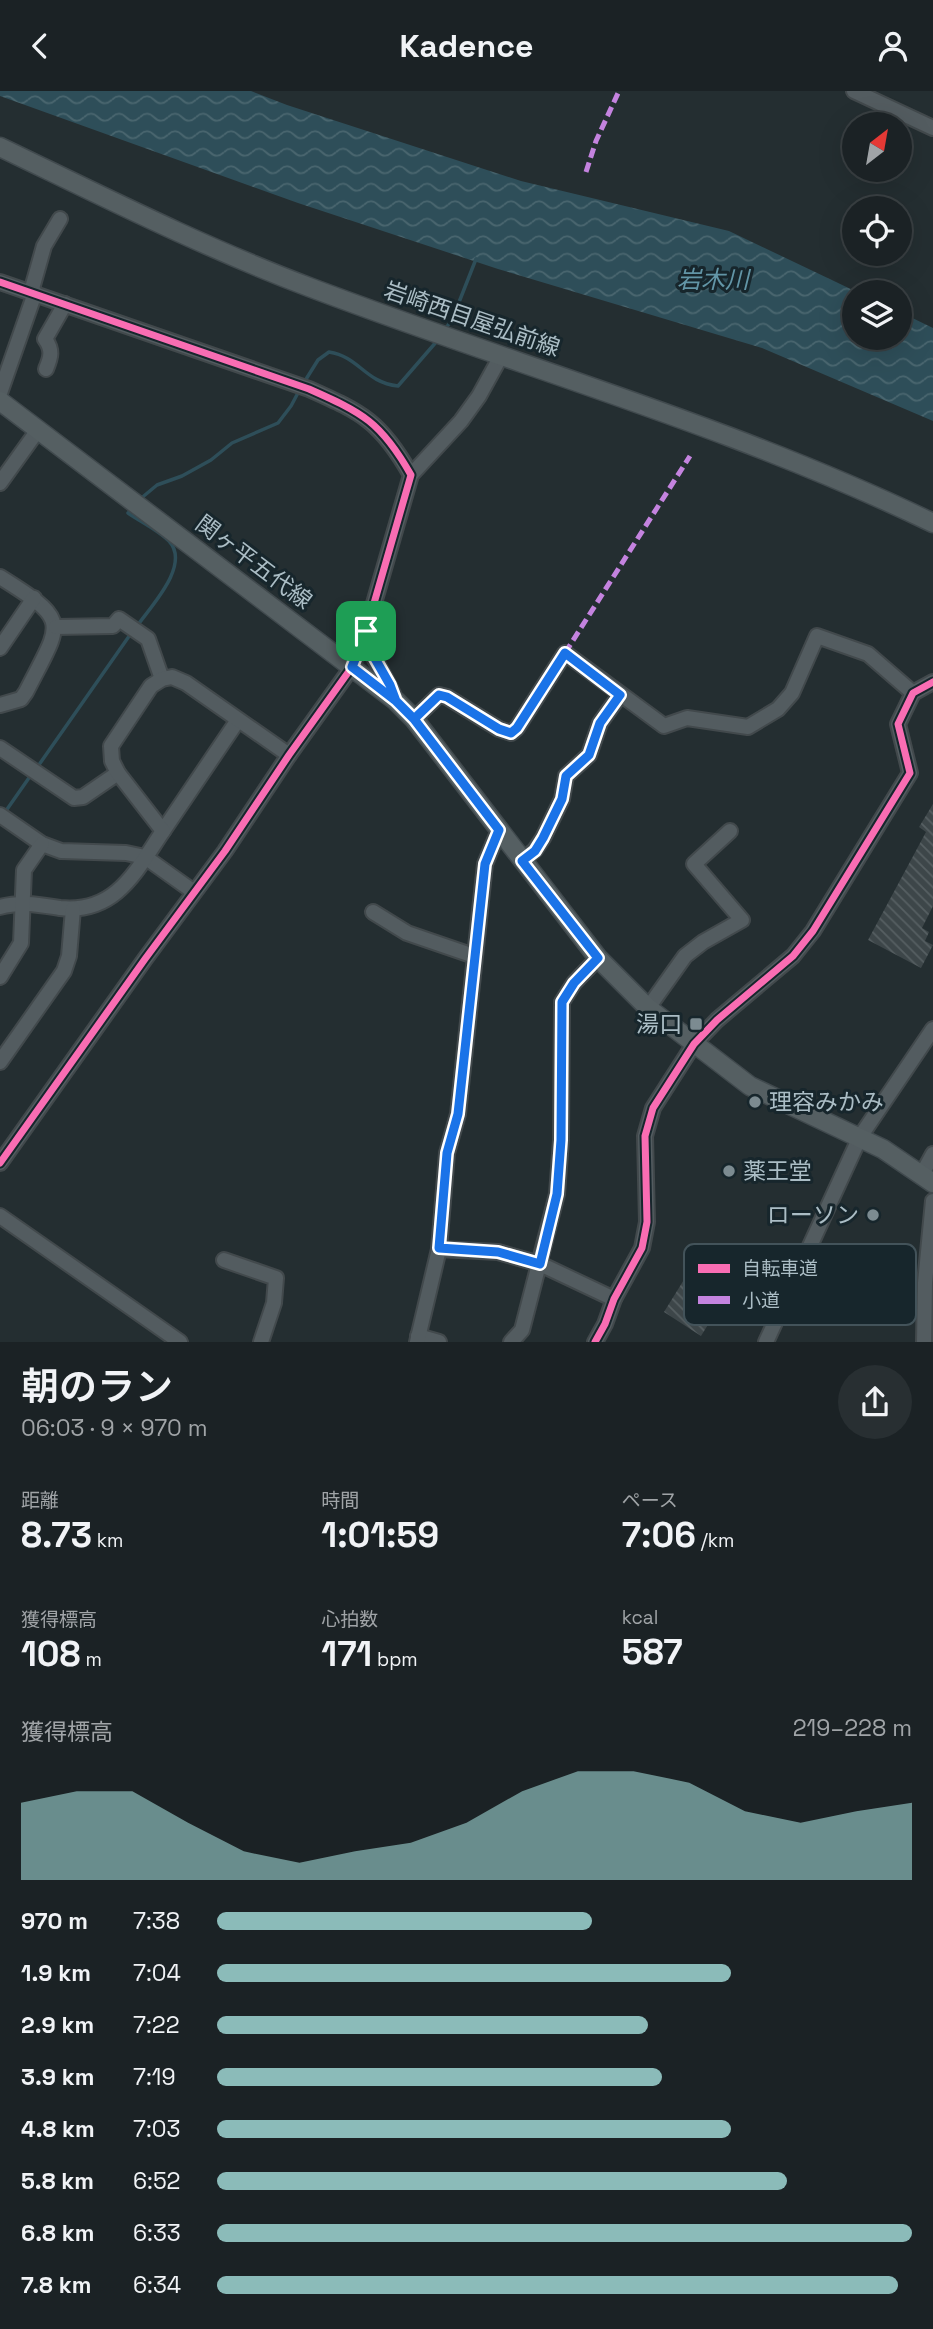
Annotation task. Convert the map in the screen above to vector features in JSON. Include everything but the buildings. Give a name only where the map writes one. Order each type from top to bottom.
[{"type":"main road","name":"岩崎西目屋弘前線","points":[[0,147],[199,243],[422,329],[618,395],[796,462],[933,523]]},
{"type":"main road","name":"関ヶ平五代線","points":[[0,401],[396,701],[414,719],[598,958],[648,1009],[750,1086],[860,1137],[927,1178]]},
{"type":"street","points":[[854,91],[933,128]]},
{"type":"street","points":[[0,393],[33,292],[44,246],[60,219]]},
{"type":"street","points":[[0,282],[309,389],[362,415],[382,430],[411,475]]},
{"type":"street","points":[[46,369],[51,357],[50,346],[44,339],[65,304]]},
{"type":"street","points":[[0,1163],[225,851],[352,667],[366,631],[411,475],[461,421],[479,397],[501,356]]},
{"type":"street","points":[[0,483],[38,430]]},
{"type":"street","points":[[0,577],[34,598],[51,615],[55,627],[54,637],[26,692],[21,699],[0,705]]},
{"type":"street","points":[[0,648],[34,598]]},
{"type":"street","points":[[55,627],[113,626],[119,619],[148,639],[162,679]]},
{"type":"street","points":[[366,631],[369,648],[396,701]]},
{"type":"street","points":[[414,719],[439,695],[511,733],[517,728],[565,653],[664,726],[687,719],[747,727],[778,709],[792,693],[817,636],[868,655],[913,693]]},
{"type":"street","points":[[163,831],[118,773],[112,761],[111,746],[151,686],[162,679],[172,677],[186,683],[289,755]]},
{"type":"street","points":[[594,1342],[642,1248],[647,1222],[645,1136],[653,1108],[694,1044],[717,1020],[793,956],[813,931],[910,773],[898,724],[913,693],[933,682]]},
{"type":"street","points":[[522,861],[535,851],[543,838],[562,799],[566,776],[589,755],[600,723],[620,695]]},
{"type":"street","points":[[0,907],[21,903],[73,909],[95,905],[111,898],[145,857],[238,720]]},
{"type":"street","points":[[0,748],[74,798],[83,797],[118,773]]},
{"type":"street","points":[[4,818],[42,843],[61,851],[126,853],[145,857],[194,892]]},
{"type":"street","points":[[439,1342],[418,1339],[439,1248],[447,1153],[458,1114],[485,864],[499,830]]},
{"type":"street","points":[[648,1009],[685,956],[703,942],[742,920],[694,864],[730,831]]},
{"type":"street","points":[[0,977],[21,943],[23,870],[42,843]]},
{"type":"street","points":[[0,1062],[64,971],[69,956],[73,909]]},
{"type":"street","points":[[373,912],[407,933],[474,956]]},
{"type":"street","points":[[511,1342],[522,1330],[557,1194],[561,1140],[562,1002],[574,983],[598,958]]},
{"type":"street","points":[[811,1244],[860,1137],[933,1029]]},
{"type":"street","points":[[927,1178],[933,1154]]},
{"type":"street","points":[[924,1342],[933,1201]]},
{"type":"street","points":[[0,1216],[180,1342]]},
{"type":"street","points":[[439,1248],[498,1252],[540,1264],[614,1299]]},
{"type":"street","points":[[224,1260],[276,1278],[274,1303],[261,1342]]},
{"type":"street","points":[[766,1342],[774,1325]]},
{"type":"water","name":"岩木川","points":[[0,91],[251,91],[521,181],[729,231],[842,285],[842,350],[912,350],[912,318],[933,328],[933,421],[762,348],[498,269],[298,203],[0,96]]},
{"type":"waterway","points":[[445,329],[452,320],[476,259]]},
{"type":"waterway","points":[[303,384],[318,360],[329,352],[348,359],[377,380],[398,386],[437,341]]},
{"type":"waterway","points":[[139,500],[157,485],[182,476],[211,460],[232,443],[278,423],[299,391]]},
{"type":"waterway","points":[[132,509],[128,513],[169,541],[175,551],[175,562],[167,585],[137,626]]},
{"type":"waterway","points":[[36,769],[132,632]]},
{"type":"waterway","points":[[3,815],[31,775]]},
{"type":"marked path","points":[[586,172],[596,141],[619,91]]},
{"type":"marked path","points":[[565,653],[690,456]]},
{"type":"cycle path","points":[[0,282],[328,397],[357,413],[380,431],[411,475],[366,631],[352,667],[225,851],[0,1163]]},
{"type":"cycle path","points":[[595,1342],[614,1299],[642,1248],[647,1222],[645,1136],[653,1108],[694,1044],[717,1020],[793,956],[813,931],[910,773],[898,724],[913,693],[933,682]]},
{"type":"place","name":"湯口","points":[[696,1024]]},
{"type":"place","name":"理容みかみ","points":[[755,1102]]},
{"type":"place","name":"薬王堂","points":[[729,1171]]},
{"type":"place","name":"ローソン","points":[[873,1215]]},
{"type":"route","points":[[366,631],[352,667],[396,701],[414,719],[439,695],[511,733],[517,728],[565,653],[620,695],[600,723],[589,755],[566,776],[562,799],[543,838],[535,851],[522,861],[598,958],[574,983],[562,1002],[561,1140],[557,1194],[540,1264],[498,1252],[439,1248],[447,1153],[458,1114],[485,864],[499,830],[414,719],[396,701],[369,648],[366,631]]}]
